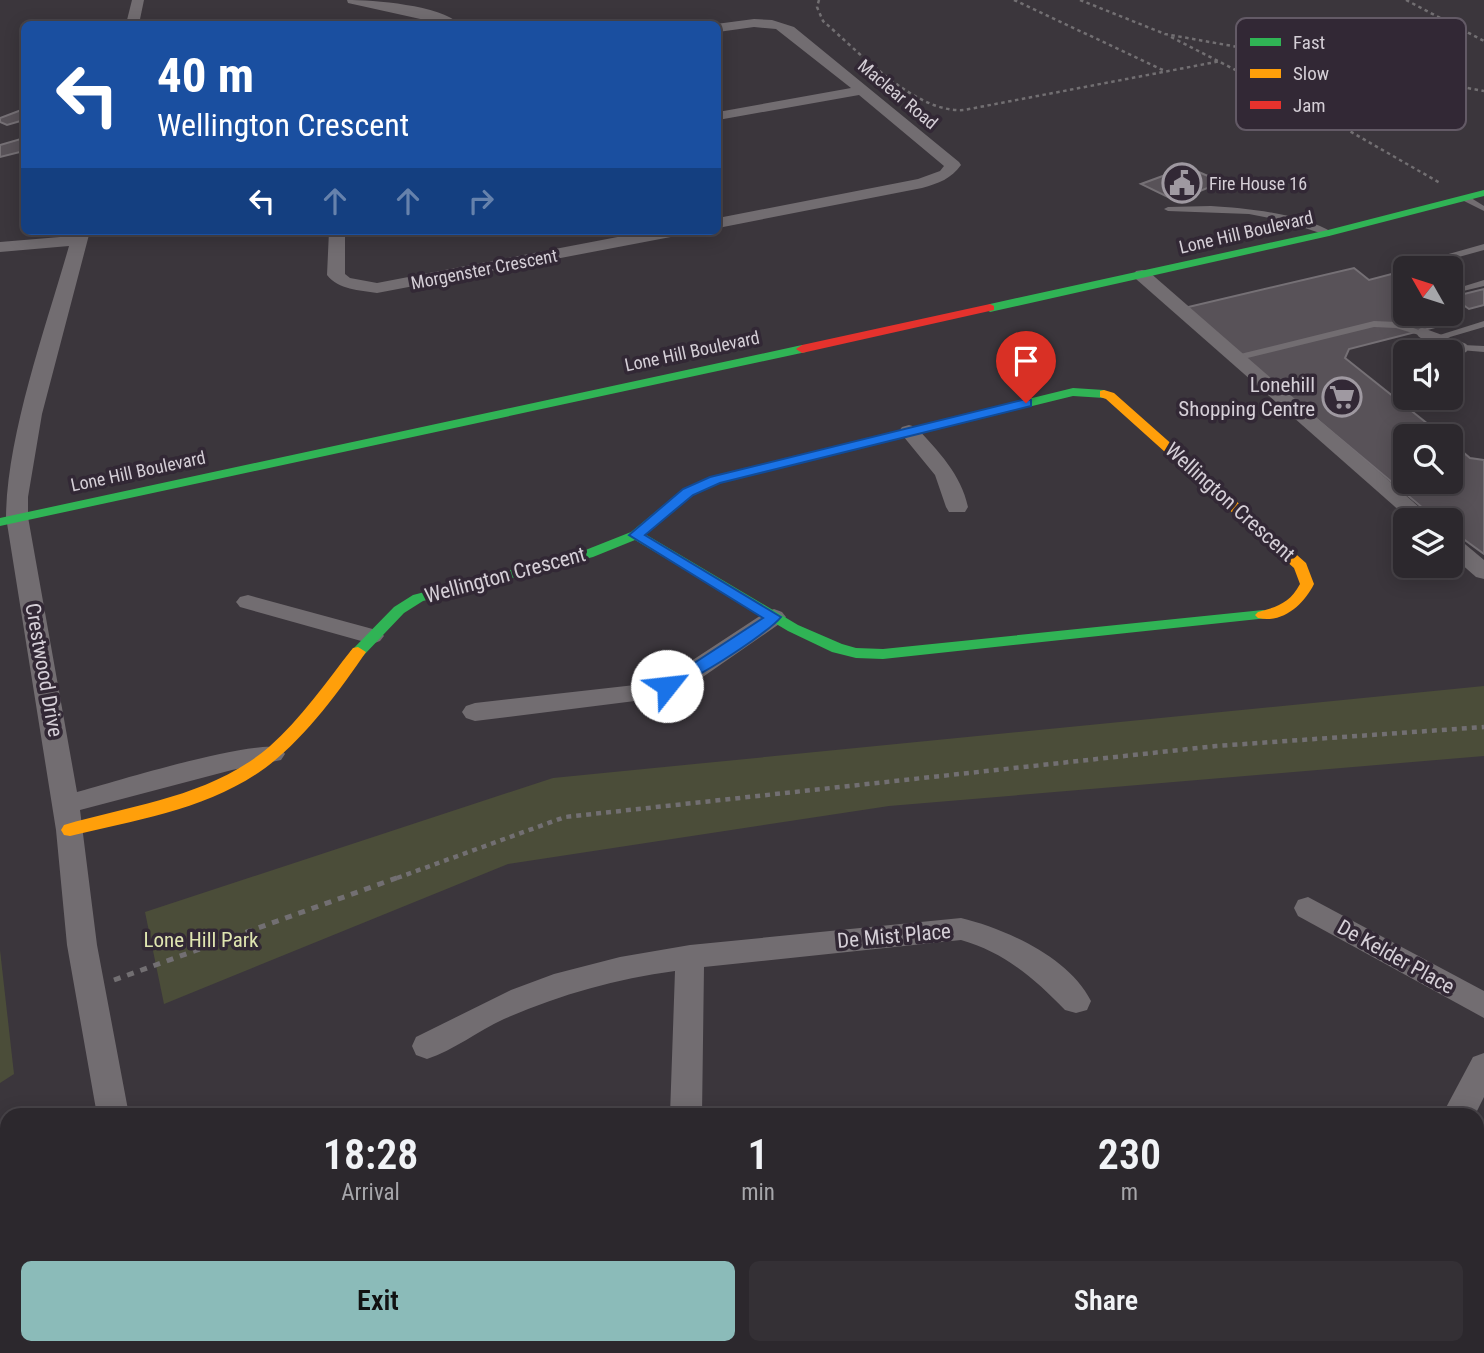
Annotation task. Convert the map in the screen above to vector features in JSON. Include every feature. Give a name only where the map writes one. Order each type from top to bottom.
[{"type":"street","points":[[133,21],[138,0]]},
{"type":"street","points":[[353,0],[447,21]]},
{"type":"street","name":"Maclear Road","points":[[721,28],[761,22],[773,23],[789,30],[953,165],[946,174],[922,183],[721,222]]},
{"type":"street","points":[[721,115],[865,90]]},
{"type":"street","name":"Lone Hill Boulevard","points":[[1392,218],[1416,218],[1480,199]]},
{"type":"street","name":"Lone Hill Boulevard","points":[[9,519],[1142,275],[1392,218],[1407,211],[1480,199]]},
{"type":"street","points":[[1416,218],[1484,221]]},
{"type":"street","points":[[0,247],[81,235]]},
{"type":"street","name":"Crestwood Drive","points":[[81,235],[32,414],[17,497],[9,519],[68,817],[82,945],[112,1108]]},
{"type":"street","name":"Morgenster Crescent","points":[[337,235],[336,275],[344,282],[377,288],[655,235]]},
{"type":"street","points":[[1142,275],[1409,508]]},
{"type":"street","name":"Wellington Crescent","points":[[68,817],[232,761],[273,754],[317,707],[372,636],[400,608],[418,598],[588,554],[636,535],[688,492],[706,483],[1073,392],[1097,392],[1110,396],[1280,545],[1301,566],[1307,584],[1293,606],[1278,612],[883,654],[856,653],[837,648],[774,617],[636,535]]},
{"type":"street","points":[[909,431],[947,475],[956,496],[957,507]]},
{"type":"street","points":[[1463,554],[1484,572]]},
{"type":"street","points":[[248,602],[372,636]]},
{"type":"street","points":[[475,712],[667,686],[688,675],[774,617]]},
{"type":"street","name":"De Kelder Place","points":[[1308,908],[1484,1006]]},
{"type":"street","name":"De Mist Place","points":[[428,1045],[479,1016],[531,993],[635,963],[961,929],[1021,952],[1054,977],[1076,1001]]},
{"type":"street","points":[[686,1108],[690,957]]},
{"type":"street","points":[[1462,1108],[1484,1066]]},
{"type":"lane","points":[[1168,209],[1225,208],[1263,212],[1284,216],[1329,233]]},
{"type":"lane","points":[[1452,256],[1484,247]]},
{"type":"lane","points":[[1463,288],[1484,283]]},
{"type":"lane","points":[[1235,358],[1374,324],[1397,325],[1463,348],[1484,349]]},
{"type":"lane","points":[[1430,340],[1484,324]]},
{"type":"path","points":[[819,0],[817,7],[823,22],[904,86],[936,107],[949,111],[1221,61]]},
{"type":"path","points":[[1014,0],[1166,72]]},
{"type":"path","points":[[1080,0],[1165,34],[1236,69]]},
{"type":"path","points":[[1406,0],[1440,18]]},
{"type":"path","points":[[1466,32],[1484,41]]},
{"type":"path","points":[[1165,34],[1236,47]]},
{"type":"path","points":[[1466,88],[1484,91]]},
{"type":"path","points":[[1351,130],[1480,199]]},
{"type":"path","points":[[90,989],[565,817],[1216,746],[1484,727]]},
{"type":"green space","name":"Lone Hill Park","points":[[1484,686],[1484,756],[889,806],[508,864],[164,1004],[145,912],[553,778]]},
{"type":"green space","points":[[0,950],[14,1074],[0,1083]]},
{"type":"building","points":[[21,110],[21,121],[7,125],[0,122],[0,118]]},
{"type":"building","points":[[21,139],[21,152],[0,157],[0,145]]},
{"type":"building","name":"Fire House 16","points":[[1187,167],[1222,182],[1176,201],[1141,184]]},
{"type":"building","name":"Lonehill Shopping Centre","points":[[1354,268],[1369,280],[1393,274],[1393,326],[1439,326],[1349,349],[1345,358],[1393,396],[1393,410],[1410,410],[1428,424],[1393,424],[1393,483],[1184,308]]},
{"type":"building","points":[[1484,289],[1484,305],[1469,309],[1463,305],[1463,294]]},
{"type":"building","name":"Lonehill Shopping Centre","points":[[1463,452],[1470,458],[1484,460],[1484,554],[1463,539],[1463,508],[1423,508],[1406,494],[1463,494]]},
{"type":"traffic: fast","points":[[990,308],[1329,233],[1484,193]]},
{"type":"traffic: fast","points":[[0,522],[802,349]]},
{"type":"traffic: fast","points":[[358,652],[399,610],[418,598],[588,554],[636,535],[688,492],[715,480],[1073,392],[1104,394]]},
{"type":"traffic: fast","points":[[636,535],[793,628],[837,648],[856,653],[883,654],[1263,615]]},
{"type":"traffic: slow","points":[[1104,394],[1110,396],[1301,566],[1307,584],[1299,597],[1284,609],[1263,615]]},
{"type":"traffic: slow","points":[[70,830],[178,803],[229,782],[253,768],[298,728],[358,652]]},
{"type":"traffic: jam","points":[[802,349],[990,308]]},
{"type":"place","name":"Fire House 16","points":[[1182,183]]},
{"type":"place","name":"Lonehill Shopping Centre","points":[[1342,397]]},
{"type":"route","points":[[667,686],[688,675],[774,617],[636,535],[688,492],[715,480],[1026,403]]}]
